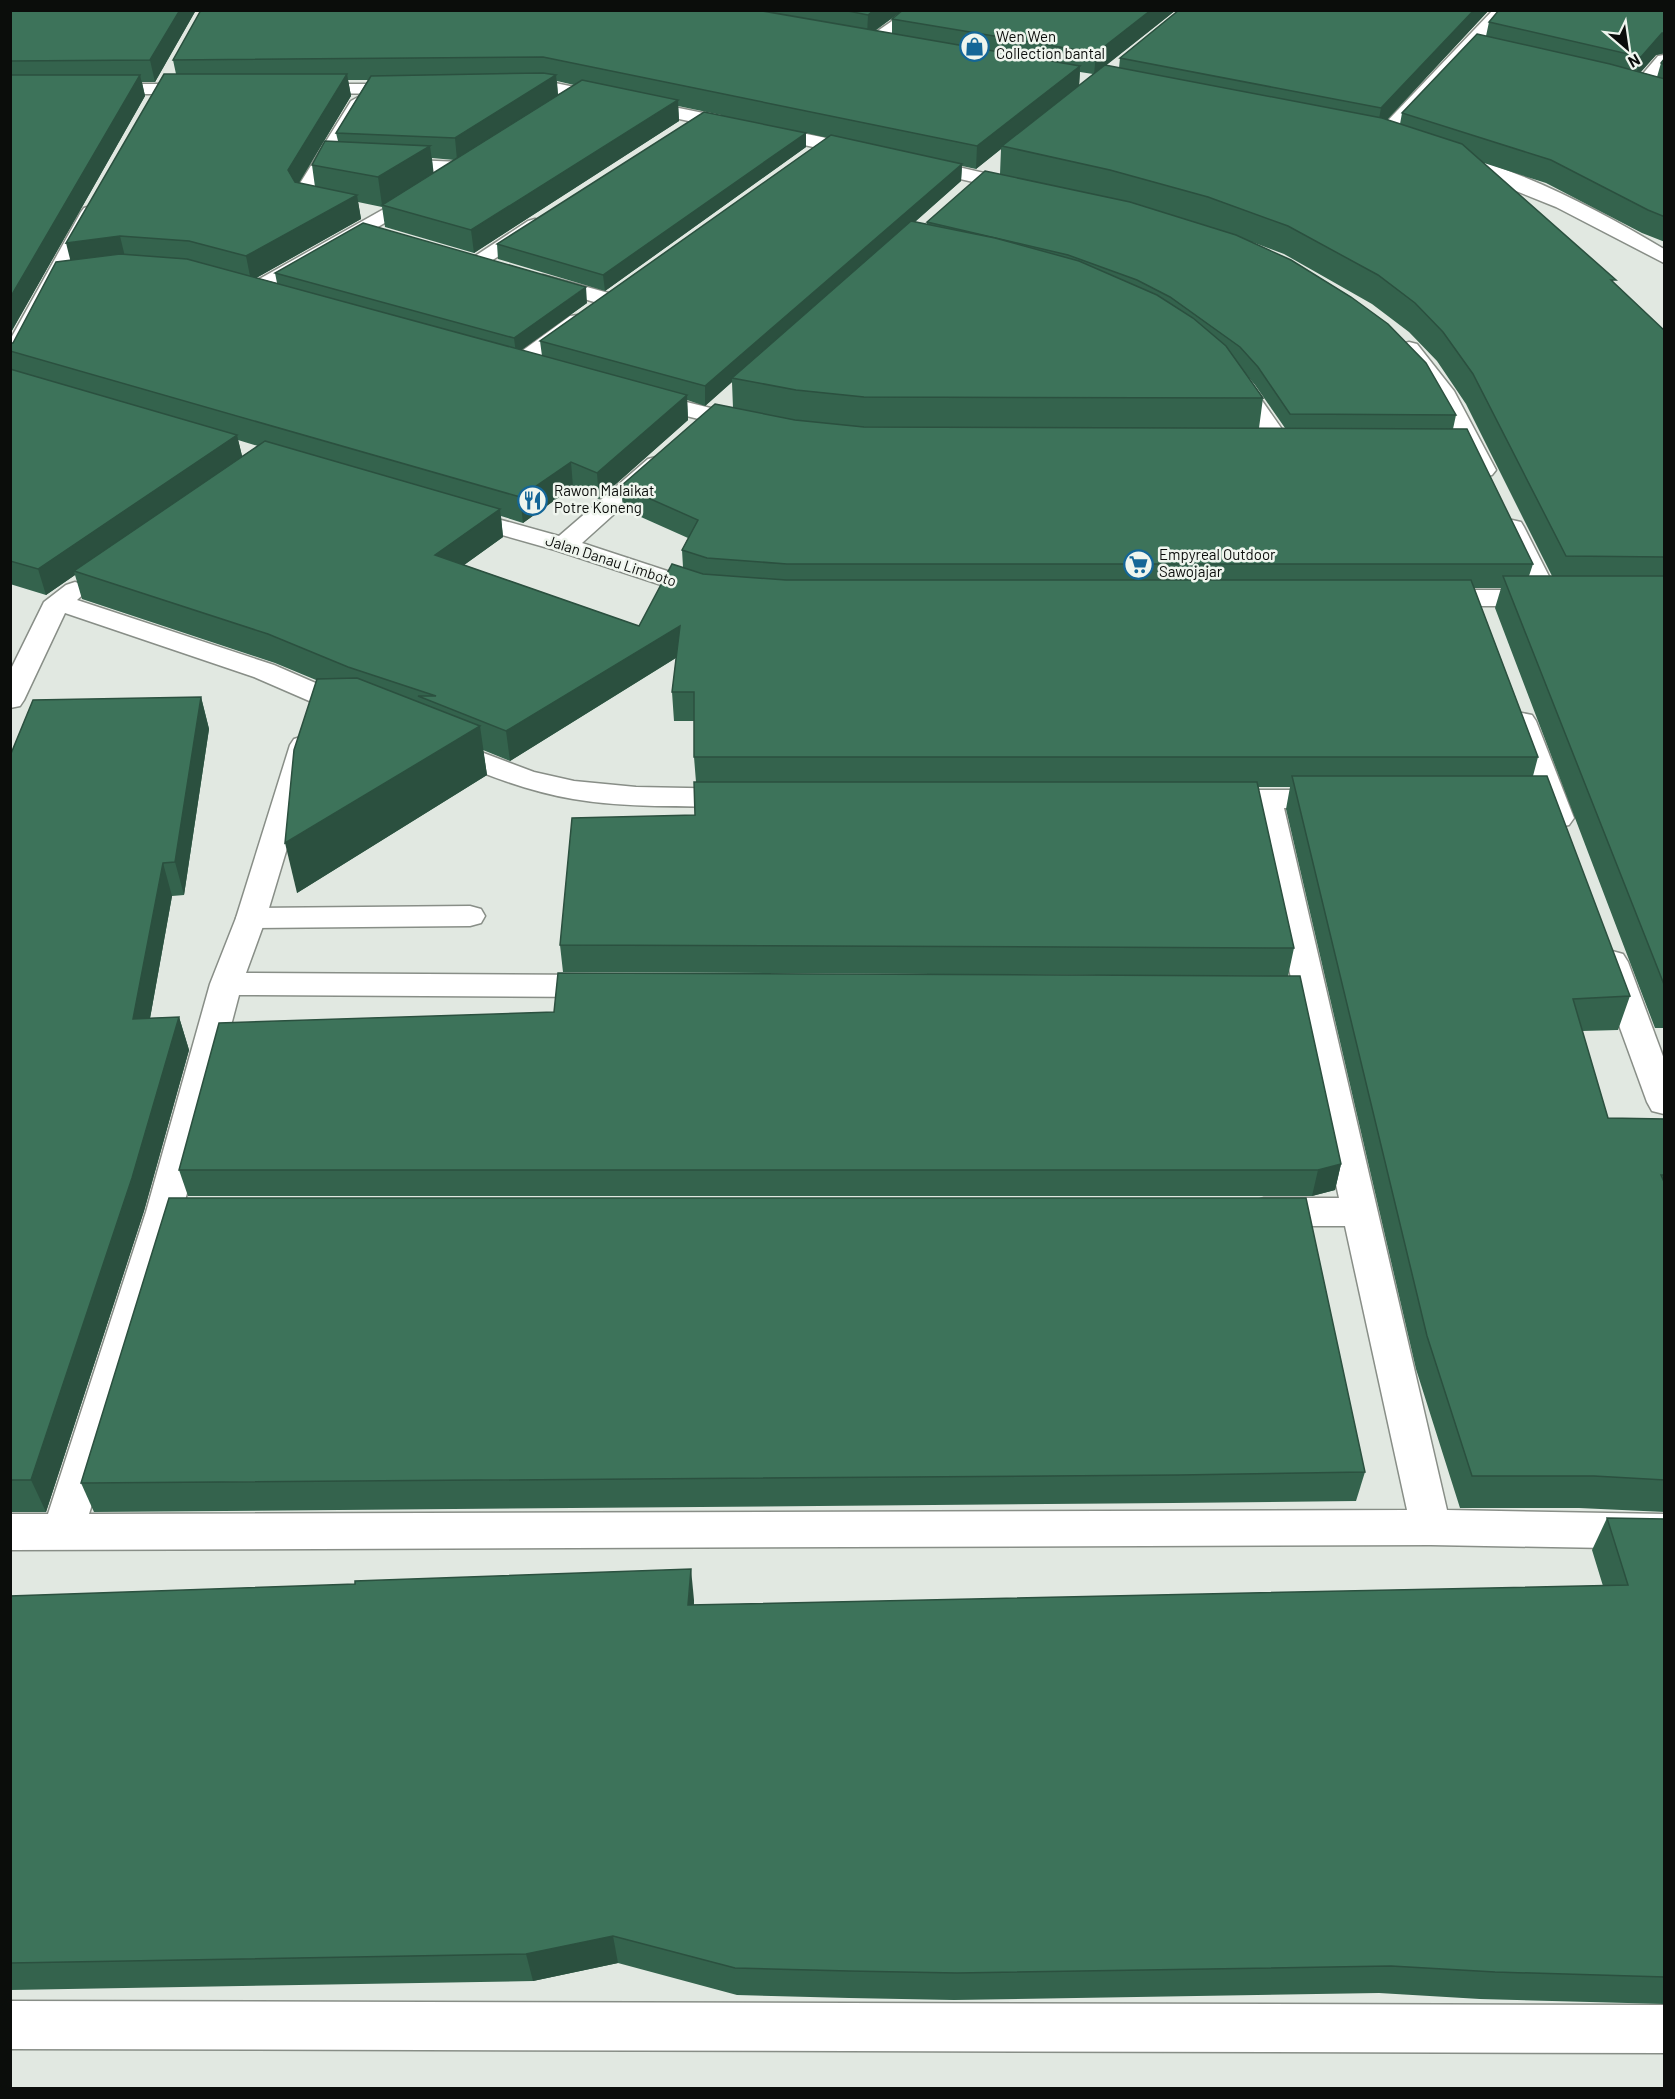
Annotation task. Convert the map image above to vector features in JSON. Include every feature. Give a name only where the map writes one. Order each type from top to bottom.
[{"type":"street","points":[[872,43],[920,10]]},
{"type":"street","points":[[1382,138],[1471,47],[1503,10]]},
{"type":"street","points":[[850,39],[895,47]]},
{"type":"street","points":[[1471,47],[1494,52]]},
{"type":"street","points":[[1620,82],[1649,90],[1665,60]]},
{"type":"street","points":[[149,109],[170,72]]},
{"type":"street","points":[[498,87],[545,86],[882,156]]},
{"type":"street","points":[[287,89],[427,88]]},
{"type":"street","points":[[10,89],[218,89]]},
{"type":"street","points":[[367,89],[304,193],[307,200],[386,226]]},
{"type":"street","points":[[559,106],[579,94]]},
{"type":"street","points":[[681,131],[700,119]]},
{"type":"street","points":[[1360,134],[1403,144]]},
{"type":"street","points":[[808,157],[828,144]]},
{"type":"street","points":[[1434,153],[1538,189],[1593,216],[1665,257]]},
{"type":"street","points":[[277,297],[244,288],[363,229],[386,226],[461,168],[481,156]]},
{"type":"street","points":[[323,161],[346,162]]},
{"type":"street","points":[[904,161],[971,185],[1037,191]]},
{"type":"street","points":[[369,164],[461,168]]},
{"type":"street","points":[[971,185],[999,164]]},
{"type":"street","points":[[10,361],[98,198]]},
{"type":"street","points":[[476,262],[554,212]]},
{"type":"street","points":[[453,256],[498,268]]},
{"type":"street","points":[[53,278],[84,274]]},
{"type":"street","points":[[520,275],[609,300]]},
{"type":"street","points":[[519,364],[628,286]]},
{"type":"street","points":[[1390,332],[1427,368],[1454,405],[1459,442],[1491,484]]},
{"type":"street","points":[[496,357],[541,370]]},
{"type":"street","points":[[1218,363],[1234,376],[1289,440],[1254,440]]},
{"type":"street","points":[[628,394],[701,424],[774,429]]},
{"type":"street","points":[[701,424],[728,400]]},
{"type":"street","points":[[564,545],[675,446]]},
{"type":"street","points":[[1404,598],[1480,611],[1558,598],[1501,504]]},
{"type":"street","name":"Jalan Danau Limboto","points":[[431,507],[564,545],[705,592],[728,594]]},
{"type":"street","points":[[10,700],[57,602],[97,575]]},
{"type":"street","points":[[57,602],[264,671],[383,722]]},
{"type":"street","points":[[63,1532],[164,1212],[226,984],[251,918],[320,696]]},
{"type":"street","points":[[1514,700],[1540,798],[1568,843]]},
{"type":"street","points":[[415,735],[530,780],[572,790],[642,798],[768,798]]},
{"type":"street","points":[[1195,799],[1358,798]]},
{"type":"street","points":[[1267,800],[1431,1527]]},
{"type":"street","points":[[251,918],[470,916]]},
{"type":"street","points":[[1602,933],[1665,1102]]},
{"type":"street","points":[[226,984],[630,986]]},
{"type":"street","points":[[1225,989],[1309,989]]},
{"type":"street","points":[[164,1212],[200,1212]]},
{"type":"street","points":[[1228,1212],[1360,1212]]},
{"type":"street","points":[[10,1532],[1431,1527],[1665,1532]]},
{"type":"street","points":[[10,2025],[1665,2029]]},
{"type":"building","points":[[10,10],[180,10],[150,60],[10,61]]},
{"type":"building","points":[[201,10],[757,10],[1080,66],[977,146],[543,57],[173,60]]},
{"type":"building","points":[[843,10],[874,10],[868,15]]},
{"type":"building","points":[[903,10],[1151,10],[1096,53],[892,19]]},
{"type":"building","points":[[1179,10],[1474,10],[1381,108],[1120,58]]},
{"type":"building","points":[[1499,10],[1665,10],[1665,33],[1662,33],[1641,57],[1489,22]]},
{"type":"building","points":[[1477,34],[1665,79],[1665,217],[1551,160],[1402,113]]},
{"type":"building","points":[[1105,65],[1382,118],[1462,144],[1616,280],[1611,280],[1665,331],[1665,557],[1566,556],[1473,374],[1443,332],[1415,303],[1378,275],[1288,226],[1208,197],[1110,170],[1002,146]]},
{"type":"building","points":[[543,73],[556,75],[455,138],[336,133],[371,76]]},
{"type":"building","points":[[164,74],[347,74],[288,170],[295,182],[357,195],[246,256],[189,241],[120,236],[66,243]]},
{"type":"building","points":[[10,75],[140,75],[10,298]]},
{"type":"building","points":[[582,80],[678,100],[471,230],[382,205]]},
{"type":"building","points":[[704,112],[806,133],[603,275],[497,244]]},
{"type":"building","points":[[831,135],[962,164],[705,386],[540,341]]},
{"type":"building","points":[[325,141],[430,146],[378,177],[312,165]]},
{"type":"building","points":[[985,171],[1130,202],[1236,235],[1291,260],[1351,297],[1388,324],[1426,363],[1456,415],[1290,414],[1258,367],[1240,347],[1170,297],[1137,280],[1068,255],[927,222]]},
{"type":"building","points":[[911,221],[995,238],[1079,261],[1157,295],[1193,318],[1226,346],[1263,398],[864,397],[796,390],[732,378]]},
{"type":"building","points":[[363,223],[586,287],[514,338],[275,273]]},
{"type":"building","points":[[120,254],[187,259],[687,395],[597,473],[571,462],[520,497],[10,351],[10,343],[13,343],[56,262]]},
{"type":"building","points":[[10,369],[237,435],[38,569],[10,561]]},
{"type":"building","points":[[715,404],[795,420],[864,427],[1467,429],[1533,564],[787,564],[707,558],[682,550],[698,520],[621,486]]},
{"type":"building","points":[[265,441],[500,509],[435,555],[639,626],[672,564],[703,574],[786,580],[1471,580],[1538,757],[694,757],[694,692],[672,692],[680,626],[506,731],[418,696],[436,696],[348,667],[268,634],[74,571]]},
{"type":"building","points":[[1503,576],[1665,576],[1665,987]]},
{"type":"building","points":[[357,678],[480,726],[285,843],[294,750],[317,679]]},
{"type":"building","points":[[201,697],[175,862],[163,863],[133,1019],[179,1017],[132,1178],[31,1480],[10,1480],[10,756],[33,700]]},
{"type":"building","points":[[1292,776],[1547,776],[1630,996],[1573,999],[1608,1118],[1665,1119],[1665,1175],[1661,1175],[1665,1184],[1665,1480],[1594,1476],[1472,1476],[1427,1336]]},
{"type":"building","points":[[694,782],[1257,782],[1294,948],[560,945],[572,818],[695,815]]},
{"type":"building","points":[[558,973],[1300,976],[1341,1164],[1318,1170],[179,1170],[219,1023],[554,1012]]},
{"type":"building","points":[[169,1198],[1306,1198],[1365,1472],[81,1483]]},
{"type":"building","points":[[1607,1518],[1665,1519],[1665,1977],[1495,1972],[1391,1966],[957,1973],[735,1968],[613,1936],[526,1954],[10,1963],[10,1596],[691,1569],[688,1605],[1628,1585]]},
{"type":"place","name":"Wen Wen Collection bantal","points":[[975,46]]},
{"type":"place","name":"Rawon Malaikat Potre Koneng","points":[[533,500]]},
{"type":"place","name":"Empyreal Outdoor Sawojajar","points":[[1138,564]]}]
